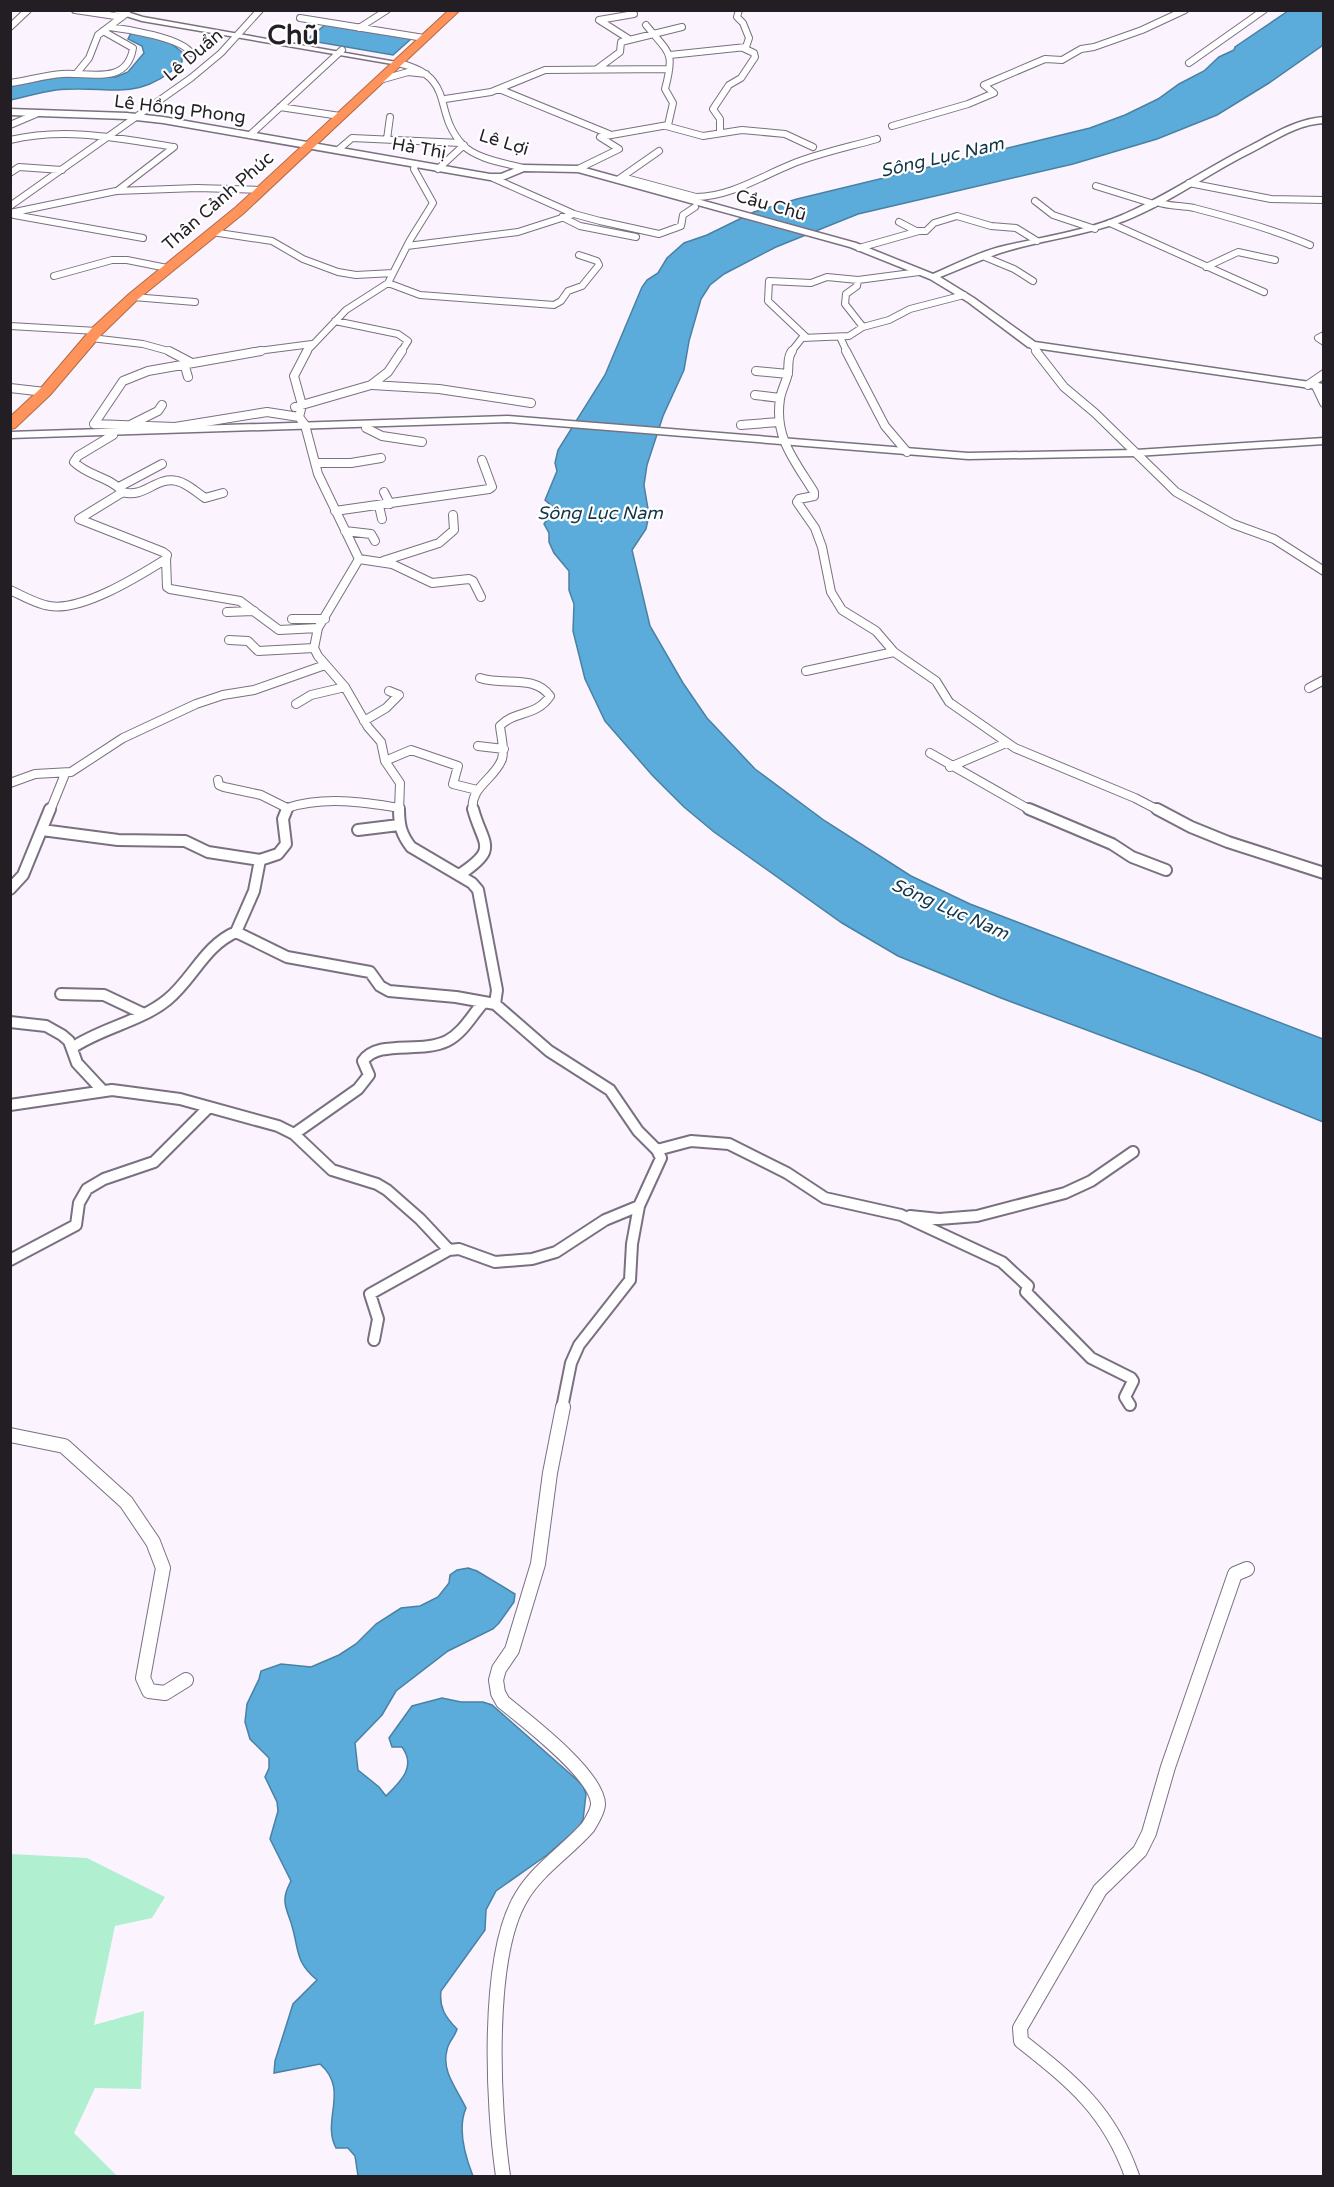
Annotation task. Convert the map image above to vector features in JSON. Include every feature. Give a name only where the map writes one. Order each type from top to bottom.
[{"type":"highway","name":"Thân Cảnh Phúc","points":[[11,431],[94,335],[133,297],[261,190],[340,116],[405,60],[455,10]]},
{"type":"street","points":[[10,27],[28,10]]},
{"type":"street","points":[[75,10],[123,14],[405,60]]},
{"type":"street","points":[[99,13],[110,10],[123,14]]},
{"type":"street","name":"Lê Duẩn","points":[[10,206],[139,117],[191,78],[240,34],[260,10]]},
{"type":"street","points":[[359,28],[387,10]]},
{"type":"street","points":[[739,10],[737,17],[743,23],[749,38],[749,43],[743,48]]},
{"type":"street","points":[[892,126],[968,104],[994,93],[984,84],[1045,59],[1062,60],[1081,50],[1142,30],[1185,10]]},
{"type":"street","points":[[1189,63],[1264,10]]},
{"type":"street","points":[[76,74],[94,49],[95,39],[123,14]]},
{"type":"street","points":[[629,39],[599,20],[634,14]]},
{"type":"street","points":[[300,18],[424,39]]},
{"type":"street","points":[[646,25],[670,55],[672,63],[665,89],[673,103],[666,126]]},
{"type":"street","points":[[597,69],[620,52],[621,42],[682,27]]},
{"type":"street","points":[[106,29],[132,29],[184,46],[191,53]]},
{"type":"street","points":[[10,83],[76,74],[107,75],[122,69],[133,53],[133,48],[106,29]]},
{"type":"street","points":[[123,41],[132,29]]},
{"type":"street","points":[[670,55],[743,48],[754,53],[755,57],[741,78],[729,85],[716,103],[713,110],[720,119],[720,132]]},
{"type":"street","points":[[250,135],[340,51]]},
{"type":"street","name":"Lê Lợi","points":[[405,60],[426,74],[445,99],[450,122],[462,144],[495,159],[523,168],[578,169],[620,178],[681,196]]},
{"type":"street","points":[[445,99],[474,96],[499,89],[545,70],[669,69]]},
{"type":"street","points":[[380,80],[401,73],[426,74]]},
{"type":"street","points":[[499,89],[609,134]]},
{"type":"street","points":[[280,107],[340,116]]},
{"type":"street","name":"Lê Hồng Phong","points":[[10,112],[139,117],[308,145]]},
{"type":"street","points":[[10,125],[36,114]]},
{"type":"street","points":[[387,140],[390,117]]},
{"type":"street","points":[[933,278],[985,257],[1110,223],[1155,203],[1216,167],[1307,121],[1323,120]]},
{"type":"street","points":[[578,169],[619,149],[599,139],[609,134],[666,126],[703,136],[748,130],[785,134],[813,147]]},
{"type":"street","points":[[10,140],[46,132],[71,131],[174,147],[116,191]]},
{"type":"street","points":[[338,150],[352,138],[462,144]]},
{"type":"street","points":[[620,178],[701,198],[756,181],[792,163],[878,139]]},
{"type":"street","points":[[438,169],[462,144]]},
{"type":"street","name":"Hà Thị","points":[[308,145],[493,178],[508,175],[523,168]]},
{"type":"street","points":[[620,178],[659,152]]},
{"type":"street","points":[[359,559],[318,474],[294,376],[296,368],[312,344],[354,304],[388,283],[398,267],[407,246],[434,201],[414,170],[415,165]]},
{"type":"street","points":[[10,173],[19,167],[62,170]]},
{"type":"street","points":[[493,178],[573,214],[663,234],[681,226],[683,215],[695,207]]},
{"type":"street","points":[[1189,183],[1275,199],[1323,200]]},
{"type":"street","points":[[1096,186],[1155,203],[1174,207],[1190,207],[1278,231],[1310,245]]},
{"type":"street","points":[[10,214],[116,191],[205,188],[261,190]]},
{"type":"street","name":"Cầu Chũ","points":[[681,196],[856,246],[919,272],[964,295],[1032,345]]},
{"type":"street","points":[[1035,201],[1053,215],[1095,228]]},
{"type":"street","points":[[10,214],[143,238]]},
{"type":"street","points":[[407,246],[518,232],[573,214]]},
{"type":"street","points":[[856,246],[929,230],[937,221],[957,216],[991,226],[1016,228],[1037,242]]},
{"type":"street","points":[[562,217],[580,226],[636,237]]},
{"type":"street","points":[[899,222],[919,231]]},
{"type":"street","points":[[1110,223],[1264,292]]},
{"type":"street","points":[[212,232],[272,241],[303,259],[338,272],[356,275],[393,273]]},
{"type":"street","points":[[1206,267],[1238,252],[1253,258],[1275,260]]},
{"type":"street","points":[[388,283],[420,294],[554,305],[561,301],[568,291],[582,285],[599,265],[597,261],[579,255]]},
{"type":"street","points":[[985,257],[1033,281]]},
{"type":"street","points":[[54,276],[112,260],[127,260],[167,268]]},
{"type":"street","points":[[806,337],[768,301],[770,281],[811,283],[827,277],[858,280],[919,272]]},
{"type":"street","points":[[858,280],[857,286],[846,294],[845,304],[863,327]]},
{"type":"street","points":[[964,295],[910,309],[889,320],[863,327],[853,335],[806,337],[800,340],[788,356],[788,374],[780,398],[779,422],[783,442],[814,492],[814,496],[799,499],[797,502],[812,520],[835,602],[853,618],[876,631],[894,652],[936,681],[949,702],[1006,743],[1095,780],[1209,834],[1323,873]]},
{"type":"street","points":[[133,297],[195,302]]},
{"type":"street","points":[[335,321],[398,334],[408,339],[388,372],[371,385]]},
{"type":"street","points":[[10,326],[94,335],[148,344],[175,352],[187,362]]},
{"type":"street","points":[[1323,335],[1318,338],[1323,342]]},
{"type":"street","points":[[840,337],[885,426],[907,452]]},
{"type":"street","points":[[312,344],[187,362],[148,371],[126,379],[94,424],[184,426],[244,412],[281,413],[371,385],[439,389],[531,403]]},
{"type":"street","points":[[1032,345],[1316,386]]},
{"type":"street","points":[[1032,345],[1064,387],[1095,413],[1182,496],[1206,507],[1233,524],[1274,539],[1323,571]]},
{"type":"street","points":[[187,362],[184,370],[188,377]]},
{"type":"street","points":[[756,371],[788,374]]},
{"type":"street","points":[[1316,386],[1323,374]]},
{"type":"street","points":[[1316,386],[1323,403]]},
{"type":"street","points":[[10,388],[45,392]]},
{"type":"street","points":[[755,395],[780,398]]},
{"type":"street","points":[[162,405],[158,411],[78,456],[74,462],[89,474],[134,496],[170,480],[183,483],[205,498],[223,493]]},
{"type":"street","points":[[281,413],[304,424],[366,428],[524,422],[968,456],[1136,453],[1323,441]]},
{"type":"street","points":[[11,431],[116,433],[304,424],[508,419],[524,422]]},
{"type":"street","points":[[741,425],[779,422]]},
{"type":"street","points":[[366,428],[382,435],[423,442]]},
{"type":"street","points":[[316,463],[362,462],[381,458]]},
{"type":"street","points":[[335,511],[489,489],[492,487],[482,460]]},
{"type":"street","points":[[162,464],[121,489],[79,519],[167,555],[167,587],[170,589],[231,598],[255,610],[279,630],[321,623]]},
{"type":"street","points":[[384,492],[390,504]]},
{"type":"street","points":[[379,506],[382,519]]},
{"type":"street","points":[[382,561],[443,540],[454,530],[453,515]]},
{"type":"street","points":[[345,531],[366,532],[371,534],[375,541]]},
{"type":"street","points":[[10,590],[46,606],[65,607],[125,585],[166,559]]},
{"type":"street","points":[[359,559],[382,561],[432,583],[469,579],[473,581],[481,597]]},
{"type":"street","points":[[359,559],[321,623],[314,648],[325,665],[345,687],[364,721],[381,742],[385,761],[400,783],[399,825],[404,838],[411,847],[472,883],[480,894],[497,990],[495,1004]]},
{"type":"street","points":[[227,612],[255,610]]},
{"type":"street","points":[[292,619],[321,623]]},
{"type":"street","points":[[230,640],[245,640],[261,651],[282,648],[314,648]]},
{"type":"street","points":[[806,671],[894,652]]},
{"type":"street","points":[[10,783],[35,774],[65,774],[77,769],[92,756],[123,738],[196,705],[223,695],[254,690],[325,665]]},
{"type":"street","points":[[459,875],[485,853],[486,845],[472,803],[477,790],[500,764],[504,749],[500,726],[502,722],[532,713],[546,703],[550,696],[542,688],[525,681],[500,683],[480,678]]},
{"type":"street","points":[[1308,688],[1323,680]]},
{"type":"street","points":[[296,705],[319,693],[345,687]]},
{"type":"street","points":[[364,721],[380,713],[399,695],[389,691]]},
{"type":"street","points":[[950,767],[1006,743]]},
{"type":"street","points":[[478,746],[504,749]]},
{"type":"street","points":[[385,761],[405,751],[420,752],[456,764],[459,767],[453,784],[477,790]]},
{"type":"street","points":[[930,753],[950,767],[1028,809],[1112,844],[1132,857],[1166,870]]},
{"type":"street","points":[[10,889],[23,875],[65,774]]},
{"type":"street","points":[[218,780],[223,787],[237,792],[255,793],[287,808]]},
{"type":"street","points":[[42,830],[118,840],[185,841],[208,852],[260,860],[284,849],[286,844],[283,819],[287,808],[294,804],[352,800],[400,808]]},
{"type":"street","points":[[358,830],[399,825]]},
{"type":"street","points":[[72,1048],[169,998],[204,957],[224,939],[236,932],[254,891],[260,860]]},
{"type":"street","points":[[10,879],[23,875]]},
{"type":"street","points":[[236,932],[287,957],[370,972],[383,989],[389,991],[456,997],[495,1004],[549,1051],[610,1090],[638,1131],[657,1150],[661,1158],[639,1206],[632,1244],[630,1280],[579,1345],[571,1363],[550,1473],[534,1582],[512,1650],[499,1669],[496,1680],[498,1693],[503,1702],[577,1767],[591,1783],[598,1806],[593,1820],[582,1835],[529,1886],[517,1904],[508,1927],[501,1969],[497,2019],[496,2089],[503,2176]]},
{"type":"street","points":[[61,994],[104,995],[142,1013]]},
{"type":"street","points":[[294,1134],[358,1089],[369,1075],[363,1061],[364,1058],[375,1049],[412,1049],[445,1041],[454,1036],[483,1003]]},
{"type":"street","points":[[10,1022],[52,1029],[69,1041],[77,1064],[103,1091]]},
{"type":"street","points":[[10,1106],[103,1091],[126,1091],[180,1099],[278,1126],[294,1134],[332,1170],[377,1184],[387,1190],[420,1219],[449,1250]]},
{"type":"street","points":[[10,1260],[76,1225],[79,1203],[87,1189],[104,1179],[154,1162],[209,1107]]},
{"type":"street","points":[[657,1150],[691,1141],[729,1144],[787,1173],[825,1198],[901,1215],[960,1218],[1012,1208],[1079,1188],[1133,1152]]},
{"type":"street","points":[[374,1340],[378,1319],[370,1294],[449,1250],[459,1249],[495,1262],[532,1259],[556,1252],[605,1220],[639,1206]]},
{"type":"street","points":[[901,1215],[1007,1266],[1028,1286],[1026,1292],[1062,1327],[1083,1352],[1099,1363],[1131,1378],[1132,1384],[1125,1394],[1126,1401],[1130,1405]]},
{"type":"street","points":[[10,1435],[64,1446],[133,1511],[153,1542],[163,1568],[143,1678],[145,1685],[149,1691],[165,1693],[186,1680]]},
{"type":"street","points":[[1132,2176],[1119,2140],[1103,2114],[1073,2083],[1021,2041],[1020,2028],[1100,1890],[1140,1851],[1149,1833],[1168,1767],[1235,1574],[1248,1569]]},
{"type":"green space","points":[[11,1854],[87,1858],[165,1897],[152,1918],[115,1926],[94,2025],[144,2011],[141,2089],[95,2088],[74,2133],[117,2176],[11,2176]]},
{"type":"water","name":"Sông Lục Nam","points":[[1288,11],[1323,11],[1323,45],[1269,83],[1217,115],[1157,139],[1073,164],[858,214],[776,247],[724,274],[710,285],[701,299],[689,341],[684,370],[663,416],[647,465],[644,485],[649,515],[646,529],[632,550],[650,626],[683,683],[707,718],[755,769],[825,821],[911,876],[970,904],[1323,1039],[1323,1122],[898,956],[842,923],[714,832],[684,807],[652,775],[605,721],[585,679],[573,631],[574,604],[569,590],[569,571],[554,553],[544,524],[554,508],[545,500],[557,471],[555,463],[558,450],[605,375],[642,287],[647,280],[658,273],[667,258],[684,243],[707,235],[754,212],[797,199],[1090,128],[1125,115],[1158,99],[1179,84],[1204,71],[1219,57],[1234,50],[1235,47]]},
{"type":"water","points":[[325,25],[411,39],[393,55],[306,40]]},
{"type":"water","points":[[136,32],[169,42],[182,52],[182,62],[151,84],[136,88],[56,90],[11,100],[11,86],[60,77],[116,77],[128,72],[144,53],[142,46],[128,39],[131,33]]},
{"type":"water","points":[[468,1568],[515,1594],[514,1602],[493,1629],[448,1651],[396,1691],[382,1715],[355,1743],[358,1770],[379,1787],[386,1796],[405,1774],[408,1761],[402,1747],[392,1747],[389,1738],[412,1706],[442,1698],[461,1702],[483,1702],[492,1705],[583,1786],[586,1794],[583,1820],[578,1828],[547,1855],[496,1891],[486,1910],[485,1930],[441,1991],[444,2011],[457,2029],[448,2047],[446,2065],[466,2108],[462,2133],[473,2176],[358,2176],[355,2156],[348,2148],[336,2148],[332,2137],[334,2095],[329,2074],[320,2064],[274,2073],[275,2061],[293,2004],[317,1980],[301,1961],[286,1909],[286,1894],[291,1881],[270,1839],[278,1811],[277,1802],[265,1777],[269,1768],[269,1758],[250,1739],[245,1722],[247,1704],[261,1671],[281,1664],[311,1667],[339,1655],[356,1644],[376,1624],[401,1608],[420,1606],[438,1597],[449,1583],[450,1575],[457,1570]]},
{"type":"district","name":"Chũ","points":[[293,35]]}]
